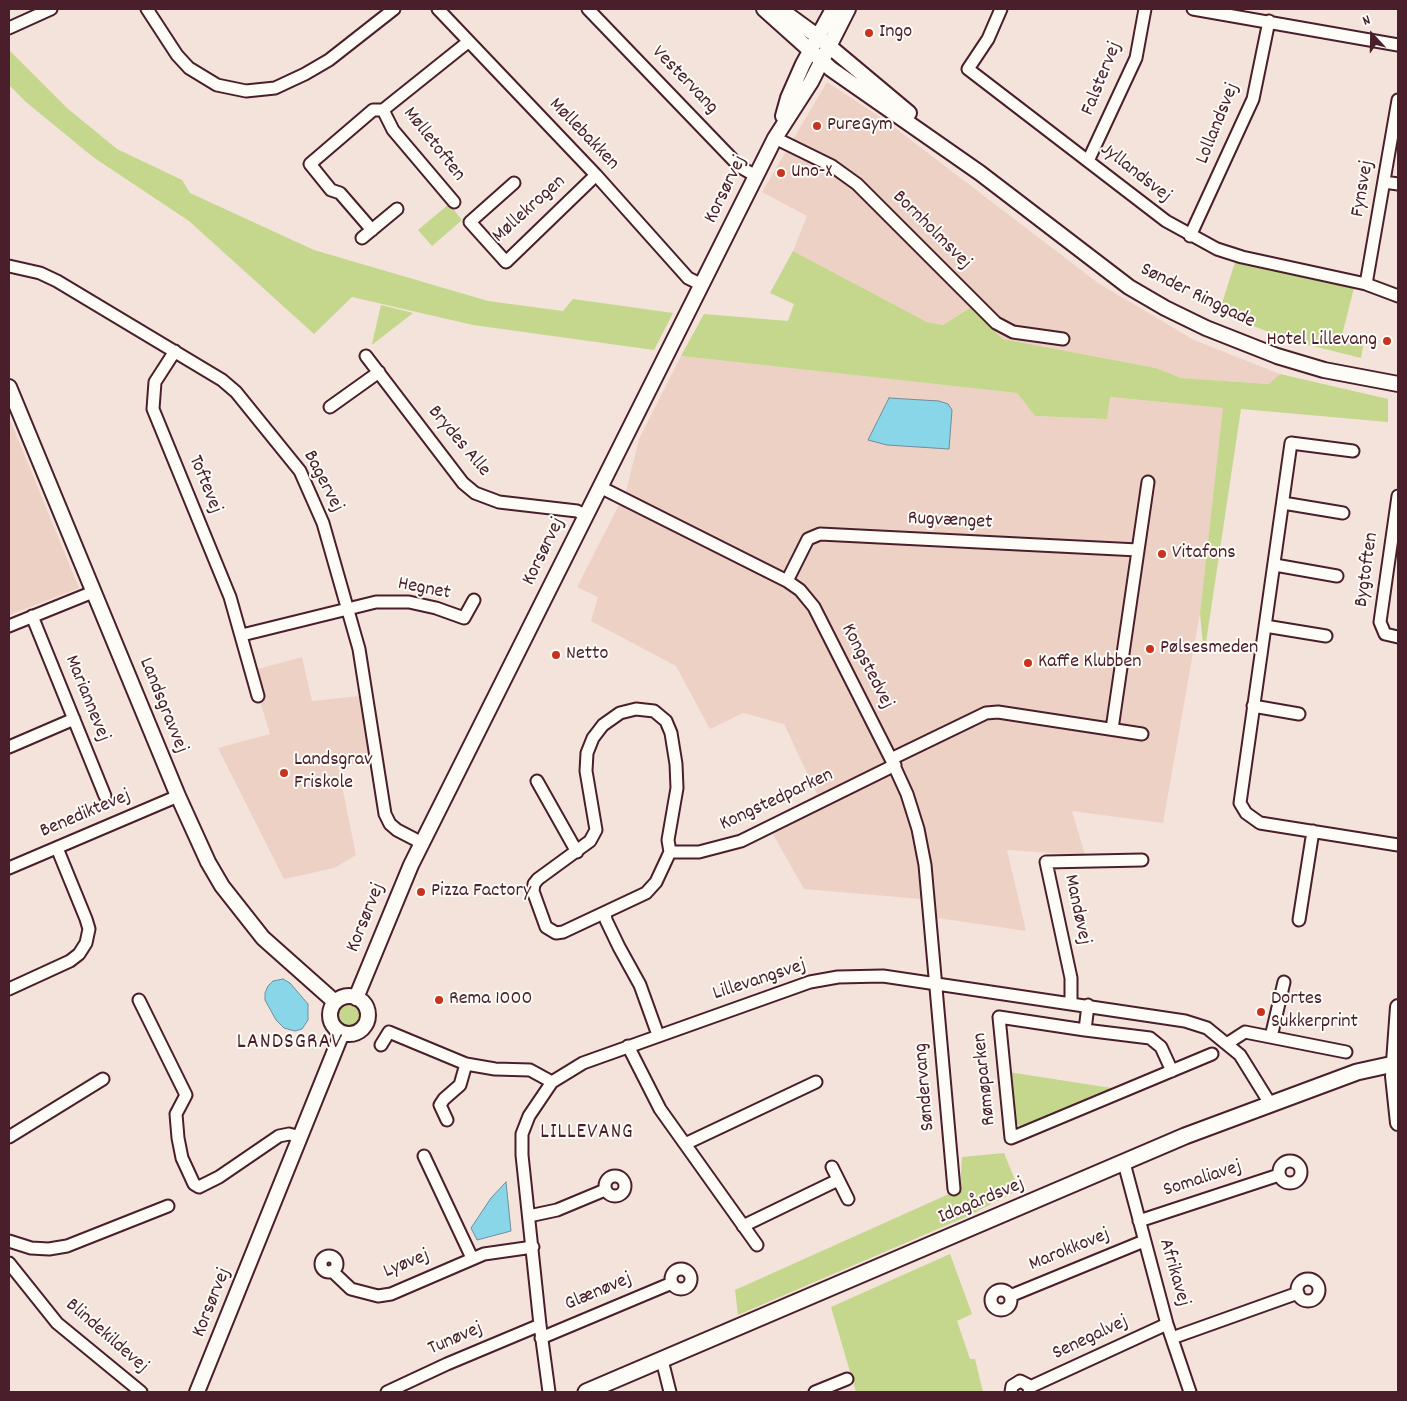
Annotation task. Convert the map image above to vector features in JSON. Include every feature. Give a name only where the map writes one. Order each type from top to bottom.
[{"type":"main road","name":"Idagårdsvej","points":[[586,1392],[1204,1129],[1357,1072],[1396,1063]]},
{"type":"street","points":[[9,28],[51,9]]},
{"type":"street","points":[[147,9],[177,55],[189,68],[218,85],[246,91],[275,88],[305,74],[329,60],[394,9]]},
{"type":"street","name":"Møllebakken","points":[[438,9],[596,175],[688,278],[702,285]]},
{"type":"street","name":"Vestervang","points":[[588,9],[740,167],[756,176]]},
{"type":"street","points":[[764,9],[787,22],[820,49]]},
{"type":"street","points":[[780,9],[820,49]]},
{"type":"street","points":[[820,49],[833,9]]},
{"type":"street","points":[[820,49],[840,9]]},
{"type":"street","points":[[820,49],[848,9]]},
{"type":"street","name":"Jyllandsvej","points":[[1001,9],[988,39],[968,68],[1166,221],[1190,236],[1217,249],[1366,284],[1398,296]]},
{"type":"street","name":"Falstervej","points":[[1088,161],[1136,58],[1145,9]]},
{"type":"street","points":[[1193,9],[1398,45]]},
{"type":"street","name":"Lollandsvej","points":[[1190,236],[1253,99],[1268,21]]},
{"type":"street","name":"Mølletoften","points":[[372,230],[340,193],[331,190],[310,164],[373,110],[383,110],[468,42]]},
{"type":"street","name":"Korsørvej","points":[[356,998],[391,909],[422,843],[820,49]]},
{"type":"street","name":"Sønder Ringgade","points":[[820,49],[944,143],[980,174]]},
{"type":"street","name":"Sønder Ringgade","points":[[820,49],[1079,251],[1129,286],[1165,308],[1206,328],[1277,356],[1324,370],[1398,384]]},
{"type":"street","name":"Fynsvej","points":[[1366,284],[1398,107]]},
{"type":"street","name":"Mølletoften","points":[[383,110],[393,130],[454,202]]},
{"type":"street","name":"Bornholmsvej","points":[[777,133],[858,184],[996,323],[1013,332],[1063,339]]},
{"type":"street","name":"Møllekrogen","points":[[514,183],[470,222],[506,262],[596,175]]},
{"type":"street","points":[[1384,182],[1398,184]]},
{"type":"street","points":[[362,238],[397,209]]},
{"type":"street","name":"Bagervej","points":[[9,266],[40,273],[57,281],[222,380],[236,392],[300,471],[323,523],[348,607],[364,671],[385,814],[390,824],[397,830],[422,843]]},
{"type":"street","name":"Toftevej","points":[[175,351],[155,382],[153,409],[230,597],[258,696]]},
{"type":"street","name":"Brydes Alle","points":[[366,356],[463,483],[475,493],[499,502],[577,511],[586,516]]},
{"type":"street","points":[[330,407],[379,372]]},
{"type":"street","name":"Landsgravvej","points":[[9,387],[178,796],[208,862],[239,910],[275,951],[335,1002]]},
{"type":"street","points":[[1354,452],[1292,442],[1239,797],[1242,809],[1260,823],[1398,845]]},
{"type":"street","points":[[1112,729],[1148,482]]},
{"type":"street","name":"Kongstedvej","points":[[600,487],[787,581],[800,590],[814,607],[893,762],[918,829],[925,865],[936,982]]},
{"type":"street","name":"Bygtoften","points":[[1398,496],[1380,622],[1385,634],[1398,637]]},
{"type":"street","points":[[1283,503],[1343,513]]},
{"type":"street","name":"Rugvænget","points":[[787,581],[808,539],[820,534],[1138,550]]},
{"type":"street","points":[[1275,565],[1337,576]]},
{"type":"street","points":[[9,626],[93,592]]},
{"type":"street","name":"Hegnet","points":[[348,607],[376,602],[409,602],[436,608],[464,618],[474,600]]},
{"type":"street","points":[[242,635],[348,607]]},
{"type":"street","name":"Mariannevej","points":[[32,616],[105,796]]},
{"type":"street","points":[[1265,626],[1326,636]]},
{"type":"street","points":[[1253,706],[1299,714]]},
{"type":"street","points":[[645,708],[654,711],[666,721],[671,733],[676,764],[674,814],[668,840],[670,852],[651,888],[639,897],[563,932],[556,933],[546,927],[533,891],[534,884],[538,879],[590,841],[596,830],[586,771],[587,753],[593,738],[603,725],[630,709],[645,708]]},
{"type":"street","points":[[893,762],[986,713],[998,712],[1142,734]]},
{"type":"street","points":[[9,747],[74,719]]},
{"type":"street","name":"Kongstedparken","points":[[670,852],[699,852],[742,841],[893,762]]},
{"type":"street","points":[[537,781],[577,852]]},
{"type":"street","name":"Benediktevej","points":[[9,868],[178,796]]},
{"type":"street","points":[[1299,920],[1313,831]]},
{"type":"street","points":[[9,990],[70,961],[79,954],[86,942],[89,929],[86,919],[57,848]]},
{"type":"street","name":"Mandøvej","points":[[1071,1002],[1072,978],[1046,862],[1142,860]]},
{"type":"street","points":[[605,913],[606,920],[619,947],[640,985],[658,1035]]},
{"type":"street","name":"Lillevangsvej","points":[[549,1392],[541,1338],[522,1155],[522,1134],[529,1116],[552,1082],[583,1062],[785,990],[829,979],[866,975],[936,982],[1071,1002],[1185,1021],[1207,1028],[1240,1055],[1251,1069],[1271,1105]]},
{"type":"street","name":"Søndervang","points":[[936,982],[954,1188]]},
{"type":"street","points":[[1271,1037],[1284,982]]},
{"type":"street","points":[[342,997],[356,998],[367,1009],[366,1022],[357,1032],[342,1033],[334,1028],[330,1020],[331,1010],[335,1002],[342,997]]},
{"type":"street","points":[[139,1000],[186,1094],[176,1114],[182,1158],[190,1180],[199,1187],[219,1177],[279,1136],[289,1134],[300,1137]]},
{"type":"street","points":[[1085,1030],[1088,1005]]},
{"type":"street","points":[[1398,1007],[1394,1084],[1398,1123]]},
{"type":"street","name":"Rømøparken","points":[[1172,1071],[1161,1047],[1150,1038],[999,1017],[1010,1138],[1172,1071],[1212,1054]]},
{"type":"street","points":[[381,1045],[389,1032],[466,1064],[495,1069],[530,1070],[552,1082]]},
{"type":"street","points":[[1228,1044],[1245,1032],[1346,1052]]},
{"type":"street","name":"Korsørvej","points":[[197,1392],[342,1033]]},
{"type":"street","points":[[628,1046],[660,1109],[757,1245]]},
{"type":"street","points":[[447,1120],[440,1105],[460,1084],[466,1064]]},
{"type":"street","points":[[9,1137],[103,1079]]},
{"type":"street","points":[[684,1144],[816,1082]]},
{"type":"street","points":[[424,1156],[472,1258]]},
{"type":"street","name":"Afrikavej","points":[[1124,1163],[1144,1241],[1190,1392]]},
{"type":"street","points":[[832,1167],[848,1199]]},
{"type":"street","name":"Somaliavej","points":[[1139,1221],[1280,1175]]},
{"type":"street","points":[[743,1226],[838,1180]]},
{"type":"street","points":[[529,1216],[557,1210],[605,1190]]},
{"type":"street","points":[[9,1241],[31,1248],[49,1249],[68,1246],[168,1206]]},
{"type":"street","name":"Marokkovej","points":[[1010,1296],[1144,1241]]},
{"type":"street","name":"Lyøvej","points":[[332,1271],[352,1289],[378,1296],[391,1294],[472,1258],[498,1251],[533,1248]]},
{"type":"street","name":"Blindekildevej","points":[[9,1263],[58,1323],[141,1392]]},
{"type":"street","name":"Glænøvej","points":[[541,1338],[672,1283]]},
{"type":"street","points":[[1172,1338],[1298,1293]]},
{"type":"street","name":"Senegalvej","points":[[1011,1392],[1012,1386],[1017,1382],[1023,1382],[1030,1390],[1168,1324]]},
{"type":"street","name":"Tunøvej","points":[[387,1392],[447,1364],[540,1325]]},
{"type":"street","points":[[662,1360],[670,1392]]},
{"type":"street","points":[[815,1392],[847,1379]]},
{"type":"shaded area","points":[[827,82],[886,121],[1098,283],[1194,340],[1280,374],[1270,384],[1181,378],[1156,368],[1003,339],[970,308],[943,325],[927,322],[793,251],[807,216],[762,192]]},
{"type":"shaded area","points":[[681,356],[1017,393],[1035,416],[1107,419],[1109,397],[1224,408],[1200,613],[1163,823],[1072,811],[1085,855],[1007,850],[1026,931],[924,916],[921,899],[804,889],[766,822],[817,794],[784,724],[743,713],[710,729],[676,666],[591,621],[598,597],[577,587],[626,491],[639,439]]},
{"type":"shaded area","points":[[9,417],[79,588],[9,615]]},
{"type":"shaded area","name":"Landsgrav Friskole","points":[[302,657],[312,701],[360,696],[370,766],[360,765],[359,763],[338,766],[356,855],[334,868],[284,879],[218,748],[270,734],[259,698],[265,696],[258,669]]},
{"type":"green space","points":[[9,50],[67,108],[117,149],[182,180],[190,193],[314,250],[488,301],[563,311],[573,299],[673,313],[654,350],[473,325],[352,297],[314,334],[189,221],[93,157],[26,102],[9,85]]},
{"type":"green space","points":[[449,204],[462,220],[432,246],[418,230]]},
{"type":"green space","points":[[793,251],[927,322],[943,325],[970,308],[1003,339],[1156,368],[1181,378],[1269,384],[1280,374],[1388,399],[1388,422],[1241,409],[1204,656],[1200,613],[1223,408],[1110,397],[1107,419],[1035,416],[1017,393],[681,356],[704,314],[788,321],[794,304],[770,293]]},
{"type":"green space","points":[[1235,262],[1354,288],[1342,335],[1364,341],[1361,358],[1293,341],[1219,313]]},
{"type":"green space","points":[[381,305],[413,313],[372,344]]},
{"type":"green space","points":[[348,1004],[356,1007],[359,1015],[356,1023],[348,1026],[340,1023],[337,1015],[340,1007]]},
{"type":"green space","points":[[1008,1072],[1118,1089],[1021,1127],[1013,1120]]},
{"type":"green space","points":[[1004,1153],[1019,1190],[968,1216],[738,1315],[735,1290],[960,1189],[962,1157]]},
{"type":"green space","points":[[950,1254],[972,1314],[957,1321],[970,1359],[975,1359],[983,1392],[856,1392],[831,1307]]},
{"type":"water","points":[[889,398],[939,401],[948,404],[952,410],[949,449],[887,445],[868,440]]},
{"type":"water","points":[[283,979],[290,983],[308,1004],[308,1020],[302,1029],[295,1031],[284,1028],[276,1020],[265,1000],[268,986],[273,981]]},
{"type":"water","points":[[506,1182],[511,1231],[477,1240],[471,1228],[491,1198]]},
{"type":"place","name":"Ingo","points":[[869,33]]},
{"type":"place","name":"PureGym","points":[[817,126]]},
{"type":"place","name":"Uno-X","points":[[781,173]]},
{"type":"place","name":"Hotel Lillevang","points":[[1387,341]]},
{"type":"place","name":"Vitafons","points":[[1162,554]]},
{"type":"place","name":"Pølsesmeden","points":[[1150,649]]},
{"type":"place","name":"Netto","points":[[556,655]]},
{"type":"place","name":"Kaffe Klubben","points":[[1028,663]]},
{"type":"place","name":"Landsgrav Friskole","points":[[284,773]]},
{"type":"place","name":"Pizza Factory","points":[[421,892]]},
{"type":"place","name":"Rema 1000","points":[[439,1000]]},
{"type":"place","name":"Dortes Sukkerprint","points":[[1261,1012]]},
{"type":"district","name":"LANDSGRAV","points":[[290,1044]]},
{"type":"district","name":"LILLEVANG","points":[[587,1134]]}]
